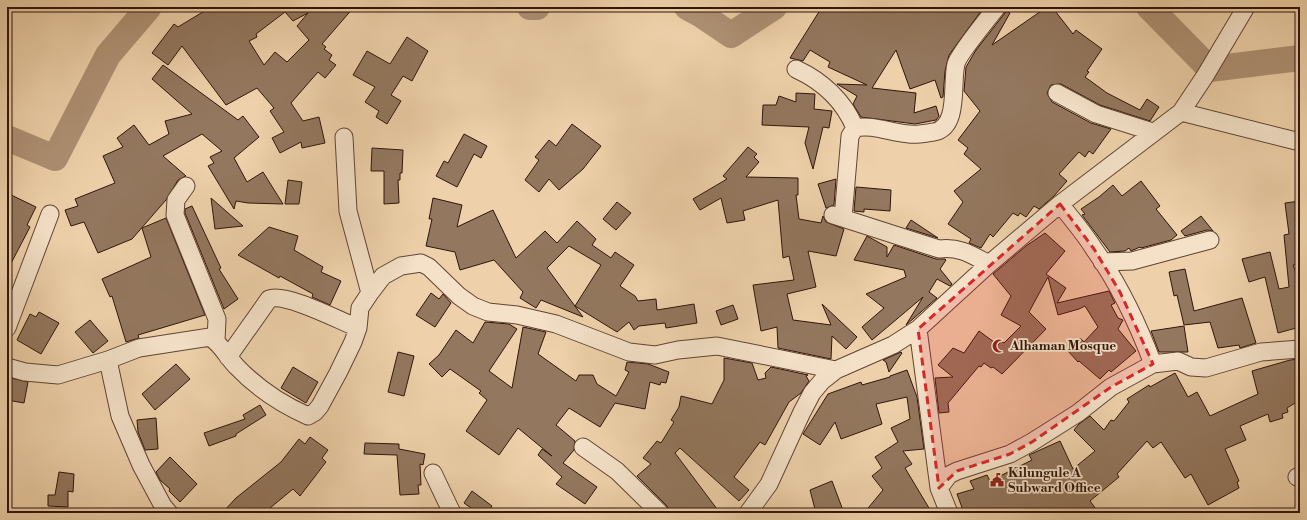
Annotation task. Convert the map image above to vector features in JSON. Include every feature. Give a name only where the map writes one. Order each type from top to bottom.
[{"type":"street","points":[[989,264],[963,250],[950,247],[939,249],[838,216],[850,136],[855,128],[864,126],[911,135],[936,131],[946,123],[953,109],[953,84],[956,62],[997,7]]},
{"type":"street","points":[[748,513],[769,484],[812,393],[836,370],[893,345],[918,329],[989,264],[1060,204],[1180,112],[1205,76],[1246,7]]},
{"type":"street","points":[[796,69],[813,77],[834,96],[848,111],[855,128]]},
{"type":"street","points":[[1058,93],[1096,114],[1153,132]]},
{"type":"street","points":[[1180,112],[1300,142]]},
{"type":"street","points":[[344,137],[348,211],[370,293]]},
{"type":"street","points":[[186,186],[176,200],[176,215],[217,319],[216,341]]},
{"type":"street","points":[[1060,204],[1102,262],[1141,333],[1153,364]]},
{"type":"street","points":[[7,328],[50,214]]},
{"type":"street","points":[[1102,262],[1132,261],[1210,240]]},
{"type":"street","points":[[7,367],[26,372],[58,375],[145,347],[210,337],[216,341],[236,367],[266,394],[308,416],[315,412],[320,406],[350,348],[358,328],[360,308],[370,293],[383,276],[401,266],[421,262],[429,267],[459,296],[473,306],[488,312],[517,315],[556,324],[629,352],[655,355],[678,350],[717,346],[836,370]]},
{"type":"street","points":[[228,357],[270,299],[274,297],[288,299],[358,328]]},
{"type":"street","points":[[918,329],[939,488],[949,513]]},
{"type":"street","points":[[939,488],[944,480],[956,471],[1010,454],[1032,442],[1073,417],[1111,387],[1153,364],[1178,361],[1191,366],[1206,368],[1261,352],[1300,349]]},
{"type":"street","points":[[108,360],[120,416],[141,465],[163,506],[169,513]]},
{"type":"street","points":[[583,447],[617,471],[660,513]]},
{"type":"street","points":[[433,473],[452,513]]},
{"type":"highlighted area","points":[[1060,204],[1094,249],[1120,292],[1153,364],[1111,387],[1032,442],[1010,454],[957,471],[939,488],[918,329]]},
{"type":"building","points":[[211,7],[354,7],[322,44],[326,47],[324,49],[332,55],[329,60],[336,65],[325,78],[318,72],[291,103],[303,121],[319,117],[325,143],[302,148],[301,142],[280,153],[272,138],[284,132],[270,111],[274,108],[257,88],[226,105],[182,46],[168,65],[152,53],[174,24],[178,27]],"holes":[[[285,12],[293,21],[308,13],[297,26],[309,40],[287,62],[275,52],[264,65],[249,41],[257,37],[256,34]]]},
{"type":"building","points":[[822,7],[984,7],[949,55],[945,71],[943,97],[941,98],[935,80],[910,89],[896,50],[872,88],[916,93],[914,113],[936,106],[939,116],[936,120],[915,124],[861,117],[853,104],[857,96],[837,84],[867,85],[828,67],[830,62],[810,50],[803,61],[790,58]]},
{"type":"building","points":[[1007,7],[1006,11],[1010,13],[992,45],[1047,7],[1052,7],[1073,34],[1076,30],[1102,49],[1087,71],[1089,72],[1085,77],[1107,93],[1140,110],[1147,99],[1159,107],[1150,121],[1100,105],[1061,84],[1051,85],[1047,93],[1052,102],[1091,123],[1111,129],[1093,154],[1089,151],[1085,157],[1079,152],[1059,174],[1067,181],[1054,196],[1039,209],[1034,206],[1026,217],[1020,213],[1018,216],[1013,213],[993,237],[990,234],[981,248],[969,243],[971,239],[948,224],[963,202],[954,191],[981,169],[964,154],[968,148],[958,140],[980,111],[964,91],[966,67],[976,50],[1005,13]]},
{"type":"building","points":[[407,37],[428,51],[412,81],[403,76],[391,95],[401,101],[387,124],[376,117],[379,111],[365,102],[375,87],[353,75],[367,51],[390,64]]},
{"type":"building","points":[[163,65],[238,120],[243,116],[259,137],[234,158],[247,182],[263,172],[283,204],[248,203],[236,201],[234,209],[208,166],[214,163],[210,157],[222,151],[202,134],[163,156],[186,176],[178,180],[166,200],[132,239],[98,253],[84,222],[71,226],[65,210],[78,206],[75,199],[115,183],[103,156],[123,147],[117,138],[134,125],[149,145],[169,134],[165,121],[192,114],[152,79]]},
{"type":"building","points":[[796,93],[815,94],[814,109],[832,111],[829,128],[823,127],[813,169],[805,143],[809,127],[762,125],[763,105],[776,105],[779,96],[796,102]]},
{"type":"building","points":[[572,124],[601,146],[583,169],[559,190],[549,179],[539,192],[525,180],[539,160],[535,157],[549,140],[556,146]]},
{"type":"building","points":[[464,134],[487,146],[481,158],[474,154],[457,187],[436,176],[444,161],[448,163]]},
{"type":"building","points":[[748,147],[757,154],[754,157],[759,162],[746,177],[798,178],[798,195],[796,195],[799,219],[821,223],[823,216],[826,222],[844,229],[836,256],[808,251],[816,287],[787,294],[793,320],[831,325],[822,304],[857,337],[846,349],[832,336],[831,359],[778,348],[777,327],[761,331],[753,285],[794,280],[789,256],[783,258],[778,200],[743,211],[745,220],[727,223],[721,198],[700,210],[693,199],[727,179],[723,176]]},
{"type":"building","points":[[372,148],[403,150],[402,173],[400,173],[400,180],[398,180],[399,203],[384,204],[384,171],[371,171]]},
{"type":"building","points":[[836,179],[834,205],[826,208],[818,184]]},
{"type":"building","points":[[288,180],[302,182],[299,204],[285,204]]},
{"type":"building","points":[[1141,181],[1160,206],[1156,209],[1177,235],[1171,240],[1140,247],[1131,251],[1129,248],[1125,251],[1110,252],[1082,215],[1085,214],[1081,209],[1113,185],[1122,196]]},
{"type":"building","points":[[856,187],[891,190],[890,211],[864,209],[864,212],[854,211]]},
{"type":"building","points":[[7,193],[36,207],[27,225],[30,227],[7,271]]},
{"type":"building","points":[[211,198],[243,226],[215,229]]},
{"type":"building","points":[[433,198],[462,205],[457,227],[493,210],[516,258],[545,231],[557,243],[577,221],[596,239],[592,245],[611,258],[615,252],[634,265],[620,286],[635,296],[638,301],[656,299],[657,310],[694,304],[697,323],[666,328],[665,323],[639,326],[634,330],[629,322],[617,332],[575,306],[601,265],[569,246],[547,268],[583,317],[541,300],[536,308],[520,298],[523,292],[494,260],[460,270],[455,252],[426,246],[432,219],[429,219]]},
{"type":"building","points":[[1300,201],[1300,263],[1293,265],[1300,283],[1300,327],[1278,333],[1265,277],[1249,282],[1242,259],[1270,252],[1279,289],[1289,287],[1284,235],[1289,234],[1285,203]]},
{"type":"building","points":[[617,202],[631,213],[616,230],[603,219]]},
{"type":"building","points":[[192,206],[221,268],[219,269],[238,299],[224,309],[185,213],[185,209]]},
{"type":"building","points":[[1201,216],[1213,231],[1207,230],[1185,236],[1181,231]]},
{"type":"building","points":[[166,218],[205,315],[138,335],[139,338],[126,342],[112,296],[110,297],[102,279],[151,257],[142,228]]},
{"type":"building","points":[[911,220],[938,238],[906,228]]},
{"type":"building","points":[[269,227],[298,236],[294,250],[323,267],[321,272],[341,281],[330,305],[312,297],[313,294],[280,276],[279,278],[238,255]]},
{"type":"building","points":[[1045,233],[1065,251],[1046,274],[1066,288],[1057,303],[1109,291],[1115,303],[1111,305],[1118,318],[1123,320],[1118,329],[1136,351],[1111,372],[1109,370],[1100,379],[1079,361],[1078,362],[1067,350],[1080,338],[1084,342],[1098,327],[1085,306],[1058,315],[1048,277],[1029,312],[1046,329],[1002,374],[993,367],[991,368],[984,363],[981,367],[979,366],[948,403],[949,412],[939,413],[935,378],[953,377],[938,365],[953,348],[964,353],[979,331],[998,345],[1001,341],[1004,343],[1021,326],[1001,315],[1011,296],[993,274],[1026,246]]},
{"type":"building","points":[[867,236],[887,247],[887,257],[894,245],[936,259],[945,259],[946,260],[940,269],[952,284],[950,286],[937,279],[929,292],[937,298],[906,325],[923,297],[872,340],[862,327],[884,308],[866,294],[906,277],[904,270],[854,260]]},
{"type":"building","points":[[1185,269],[1194,311],[1242,298],[1256,343],[1240,348],[1239,345],[1218,348],[1210,322],[1184,325],[1177,295],[1174,296],[1169,272]]},
{"type":"building","points":[[431,293],[439,299],[443,294],[451,303],[435,327],[416,315]]},
{"type":"building","points":[[733,305],[738,319],[721,325],[716,311]]},
{"type":"building","points":[[39,312],[59,323],[41,354],[17,340],[30,314],[36,317]]},
{"type":"building","points":[[90,320],[108,341],[93,353],[75,332]]},
{"type":"building","points":[[485,322],[509,324],[517,329],[489,371],[512,388],[523,327],[546,332],[538,354],[576,381],[579,375],[593,375],[597,384],[616,396],[629,372],[625,370],[627,362],[648,364],[669,372],[666,383],[661,382],[660,385],[650,382],[645,409],[615,403],[600,427],[569,408],[556,425],[575,441],[574,450],[563,463],[597,487],[585,504],[556,484],[562,477],[538,455],[542,449],[552,456],[518,428],[499,455],[466,431],[487,400],[479,393],[481,391],[450,369],[442,377],[429,364],[439,355],[456,330],[473,343]]},
{"type":"building","points":[[1184,326],[1188,352],[1159,352],[1151,331]]},
{"type":"building","points":[[398,352],[414,356],[404,396],[388,392]]},
{"type":"building","points":[[901,352],[902,353],[889,372],[886,362],[883,360]]},
{"type":"building","points":[[724,358],[752,363],[758,380],[766,378],[765,373],[771,367],[808,375],[806,376],[809,381],[801,393],[789,402],[765,445],[760,442],[734,477],[749,490],[739,501],[680,448],[675,453],[720,513],[670,513],[667,506],[637,476],[651,464],[643,458],[657,441],[661,443],[674,422],[671,420],[679,407],[681,396],[712,404],[724,380]]},
{"type":"building","points":[[1300,359],[1300,400],[1287,408],[1288,412],[1282,414],[1283,418],[1270,422],[1268,414],[1240,426],[1246,440],[1225,449],[1239,481],[1237,482],[1239,488],[1208,505],[1191,474],[1185,478],[1161,442],[1153,448],[1147,441],[1117,474],[1119,477],[1090,501],[1099,513],[1041,513],[1038,508],[1030,513],[964,513],[957,494],[974,489],[970,481],[987,475],[990,481],[1032,460],[1029,455],[1060,441],[1073,469],[1095,451],[1074,430],[1079,424],[1090,416],[1104,430],[1111,420],[1114,421],[1129,402],[1127,399],[1149,385],[1150,387],[1175,373],[1188,397],[1197,392],[1210,416],[1258,394],[1252,371],[1290,360]]},
{"type":"building","points":[[176,364],[190,379],[155,410],[142,394]]},
{"type":"building","points":[[293,367],[318,382],[306,403],[281,388]]},
{"type":"building","points":[[907,370],[917,397],[924,449],[903,451],[912,464],[905,468],[932,513],[864,513],[883,490],[872,476],[882,468],[875,457],[898,442],[891,428],[910,419],[907,397],[876,404],[882,424],[841,439],[835,422],[820,445],[803,434],[828,394],[861,382],[862,385],[890,377]]},
{"type":"building","points":[[7,377],[28,382],[24,403],[7,400]]},
{"type":"building","points":[[260,405],[266,415],[236,434],[236,436],[209,446],[204,433],[245,419],[243,415]]},
{"type":"building","points":[[156,418],[158,449],[145,450],[138,432],[137,420]]},
{"type":"building","points":[[310,437],[328,450],[322,458],[326,462],[300,496],[293,489],[264,513],[222,513],[236,498],[281,462],[299,439],[305,444]]},
{"type":"building","points":[[365,443],[399,444],[399,449],[425,454],[423,465],[420,464],[421,485],[418,485],[419,494],[400,495],[397,455],[364,454]]},
{"type":"building","points":[[170,457],[197,484],[180,502],[169,491],[170,489],[160,480],[156,472]]},
{"type":"building","points":[[59,472],[74,474],[73,492],[68,491],[68,507],[48,506],[48,495],[55,495]]},
{"type":"building","points":[[832,481],[844,513],[816,513],[810,490]]},
{"type":"building","points":[[472,491],[492,506],[487,513],[478,513],[464,503]]},
{"type":"waterway","points":[[7,138],[55,158],[108,55],[149,7]]},
{"type":"waterway","points":[[530,7],[537,7]]},
{"type":"waterway","points":[[687,7],[731,35],[774,7]]},
{"type":"waterway","points":[[1149,7],[1210,69],[1300,58]]},
{"type":"place","name":"Alhaman Mosque","points":[[999,346]]},
{"type":"place","name":"Kilungule A Subward Office","points":[[997,480]]}]
